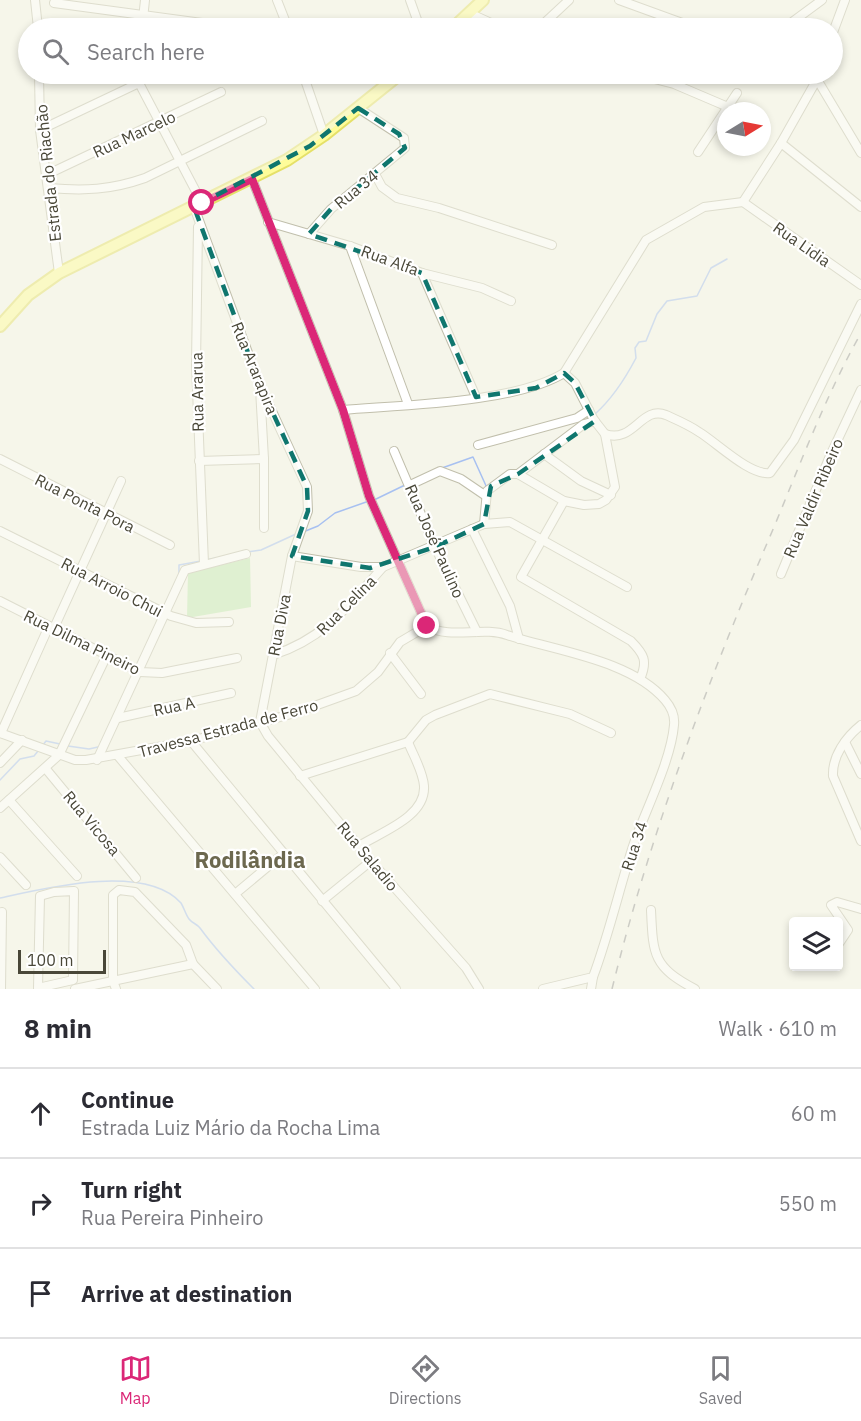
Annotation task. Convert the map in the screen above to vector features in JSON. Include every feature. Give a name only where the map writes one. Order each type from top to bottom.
[{"type":"main road","points":[[464,18],[480,1]]},
{"type":"main road","points":[[0,326],[28,295],[58,273],[252,179],[324,135],[388,84]]},
{"type":"street","points":[[35,0],[37,18]]},
{"type":"street","points":[[143,17],[145,0]]},
{"type":"street","points":[[278,0],[284,18]]},
{"type":"street","points":[[410,0],[416,18]]},
{"type":"street","points":[[550,18],[569,0]]},
{"type":"street","points":[[619,0],[662,18]]},
{"type":"street","points":[[798,18],[822,0]]},
{"type":"street","points":[[838,18],[845,0]]},
{"type":"street","points":[[54,3],[152,18]]},
{"type":"street","points":[[469,13],[480,18]]},
{"type":"street","name":"Estrada do Riachão","points":[[39,84],[40,130],[58,273]]},
{"type":"street","points":[[40,130],[136,84]]},
{"type":"street","name":"Rua Ararapira","points":[[139,84],[180,161],[198,205],[198,220],[260,385],[307,487],[308,511],[302,528]]},
{"type":"street","points":[[306,84],[324,135]]},
{"type":"street","points":[[674,84],[717,102]]},
{"type":"street","points":[[343,410],[476,397],[536,388],[564,373],[646,240],[704,207],[743,202],[815,84]]},
{"type":"street","points":[[823,84],[861,153]]},
{"type":"street","name":"Rua Marcelo","points":[[46,175],[221,93]]},
{"type":"street","points":[[731,102],[737,93]]},
{"type":"street","name":"Rua 34","points":[[309,234],[331,209],[405,147],[404,138],[358,108]]},
{"type":"street","points":[[49,188],[82,191],[106,190],[145,178],[262,121]]},
{"type":"street","points":[[698,152],[717,124]]},
{"type":"street","points":[[781,143],[861,207]]},
{"type":"street","points":[[375,174],[381,187],[397,198],[439,208],[552,245]]},
{"type":"street","points":[[252,179],[343,410],[369,496],[427,626],[437,632],[505,634],[620,670],[640,679],[646,664],[644,656],[631,641],[521,577],[564,501]]},
{"type":"street","name":"Rua Lidia","points":[[743,202],[861,285]]},
{"type":"street","name":"Rua Ararua","points":[[198,220],[196,364],[204,564]]},
{"type":"street","name":"Rua Alfa","points":[[268,222],[350,246],[423,273],[482,288],[511,301]]},
{"type":"street","points":[[350,246],[408,404]]},
{"type":"street","points":[[423,273],[476,397]]},
{"type":"street","points":[[605,434],[614,437],[624,435],[644,418],[663,414],[699,431],[734,457],[766,474],[776,468],[794,440],[861,304]]},
{"type":"street","points":[[484,524],[486,496],[491,486],[510,474],[522,476],[564,501],[591,506],[599,504],[611,495],[615,479],[605,434],[594,421],[575,383],[564,373]]},
{"type":"street","points":[[260,385],[264,459],[264,528]]},
{"type":"street","name":"Rua Valdir Ribeiro","points":[[781,574],[830,456],[861,390]]},
{"type":"street","points":[[478,446],[577,418],[589,411]]},
{"type":"street","points":[[522,476],[544,454],[584,424],[594,421]]},
{"type":"street","name":"Rua José Paulino","points":[[394,451],[435,547],[477,632]]},
{"type":"street","points":[[544,454],[581,481],[611,495]]},
{"type":"street","name":"Rua Ponta Pora","points":[[0,459],[170,545]]},
{"type":"street","points":[[199,461],[264,459]]},
{"type":"street","points":[[408,483],[440,471],[461,479],[486,496]]},
{"type":"street","points":[[1,733],[81,570],[121,481]]},
{"type":"street","points":[[292,556],[361,567],[383,567],[435,547],[484,524],[510,522],[627,586]]},
{"type":"street","name":"Rua Diva","points":[[260,722],[292,556],[302,528]]},
{"type":"street","points":[[472,529],[510,606],[519,639]]},
{"type":"street","name":"Rua Arroio Chui","points":[[0,531],[164,614],[196,622],[229,622]]},
{"type":"street","points":[[97,760],[185,570],[246,554]]},
{"type":"street","name":"Rua Celina","points":[[273,655],[306,642],[322,632],[383,567]]},
{"type":"street","name":"Rua Dilma Pineiro","points":[[0,601],[138,671],[162,673],[237,658]]},
{"type":"street","name":"Travessa Estrada de Ferro","points":[[1,733],[75,760],[97,760],[191,741],[295,713],[356,691],[378,672],[390,653],[408,636],[427,626]]},
{"type":"street","points":[[390,653],[421,694]]},
{"type":"street","points":[[0,808],[46,769],[60,753],[107,655]]},
{"type":"street","name":"Rua 34","points":[[591,989],[633,846],[657,786],[674,725],[670,708],[664,699],[640,679]]},
{"type":"street","name":"Rua A","points":[[118,718],[231,693]]},
{"type":"street","points":[[300,776],[408,742],[426,720],[490,694],[499,694],[570,714],[611,733]]},
{"type":"street","name":"Rua Saladio","points":[[260,722],[268,736],[300,776],[371,861],[466,968],[479,989]]},
{"type":"street","points":[[861,725],[836,754],[833,776],[861,841]]},
{"type":"street","points":[[0,763],[22,740]]},
{"type":"street","points":[[191,741],[396,989]]},
{"type":"street","points":[[359,846],[411,815],[420,806],[424,783],[408,742]]},
{"type":"street","points":[[845,742],[861,774]]},
{"type":"street","points":[[118,756],[315,989]]},
{"type":"street","name":"Rua Vicosa","points":[[46,769],[136,878]]},
{"type":"street","points":[[9,800],[77,876]]},
{"type":"street","points":[[235,894],[284,854]]},
{"type":"street","points":[[0,857],[26,885]]},
{"type":"street","points":[[322,901],[371,861]]},
{"type":"street","points":[[114,985],[113,895],[117,891],[135,892],[186,945],[193,964],[217,989]]},
{"type":"street","points":[[75,892],[73,980],[38,989],[41,895],[75,892]]},
{"type":"street","points":[[839,917],[831,905],[837,902],[861,909]]},
{"type":"street","points":[[651,910],[657,957],[664,970],[695,989]]},
{"type":"street","points":[[2,912],[2,989]]},
{"type":"street","points":[[843,923],[848,930],[843,938]]},
{"type":"street","points":[[75,989],[114,985],[193,964]]},
{"type":"street","points":[[543,989],[593,977]]},
{"type":"highlighted area","points":[[358,108],[399,134],[405,148],[331,209],[309,234],[422,273],[476,397],[536,388],[564,373],[575,383],[595,421],[518,474],[491,486],[484,524],[435,547],[370,568],[292,556],[308,511],[307,487],[260,385],[194,207],[310,146]]},
{"type":"green space","points":[[250,558],[251,607],[187,618],[188,573]]},
{"type":"waterway","points":[[595,414],[623,381],[636,358],[635,348],[639,342],[646,341],[657,314],[667,301],[697,296],[711,268],[727,259]]},
{"type":"waterway","points":[[442,468],[473,457],[487,488]]},
{"type":"waterway","points":[[524,474],[545,459]]},
{"type":"waterway","points":[[374,500],[405,485]]},
{"type":"waterway","points":[[303,532],[318,526],[335,513],[369,501]]},
{"type":"waterway","points":[[247,552],[261,550],[296,534]]},
{"type":"waterway","points":[[206,560],[216,558]]},
{"type":"waterway","points":[[179,573],[179,565],[201,561]]},
{"type":"waterway","points":[[43,745],[46,741],[60,744]]},
{"type":"waterway","points":[[68,746],[89,749],[98,747]]},
{"type":"waterway","points":[[0,780],[20,759],[34,756],[38,751]]},
{"type":"waterway","points":[[0,898],[42,889],[94,882],[120,881],[144,884],[165,891],[181,903],[189,919],[199,927],[254,989]]},
{"type":"railway","points":[[612,989],[627,930],[663,813],[704,698],[814,429],[861,333]]},
{"type":"district","name":"Rodilândia","points":[[250,859]]},
{"type":"route","points":[[202,203],[252,179],[343,410],[358,466],[369,496],[427,626]]}]
